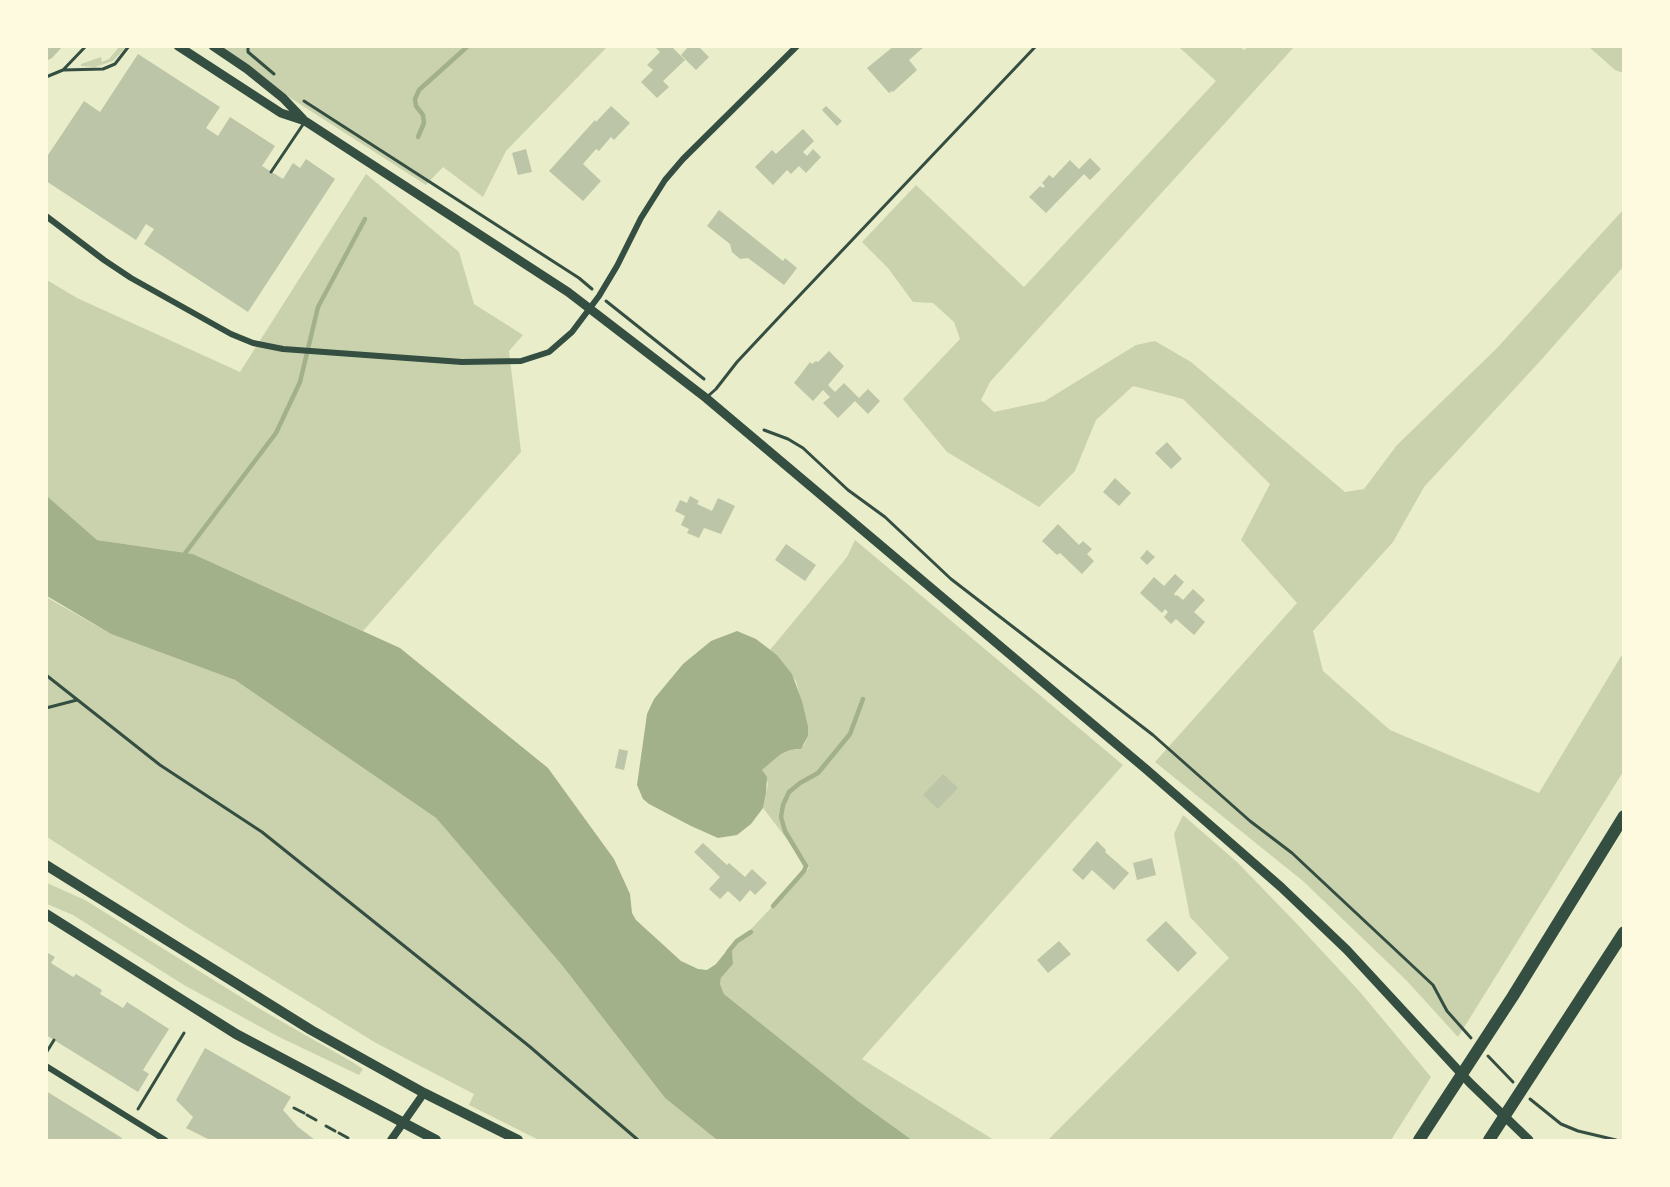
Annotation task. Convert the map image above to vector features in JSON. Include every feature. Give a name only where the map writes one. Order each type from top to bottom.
[{"type":"highway","points":[[1419,1140],[1513,996],[1623,816]]},
{"type":"highway","points":[[1489,1140],[1623,932]]},
{"type":"main road","points":[[178,46],[281,113],[305,121]]},
{"type":"main road","points":[[213,46],[284,98],[305,121],[568,292],[706,398],[1138,762],[1281,887],[1347,950],[1470,1083],[1529,1140]]},
{"type":"main road","points":[[46,865],[255,997],[424,1093],[518,1140]]},
{"type":"main road","points":[[46,914],[236,1034],[436,1140]]},
{"type":"street","points":[[46,216],[104,260],[154,291],[231,334],[253,343],[283,349],[462,362],[521,362],[549,352],[572,332],[617,266],[641,218],[665,180],[683,159],[797,46]]},
{"type":"street","points":[[46,1066],[160,1139]]},
{"type":"street","points":[[391,1140],[424,1093]]},
{"type":"lane","points":[[706,398],[737,362],[1036,46]]},
{"type":"lane","points":[[271,172],[305,121]]},
{"type":"path","points":[[63,70],[86,46]]},
{"type":"path","points":[[46,77],[63,70],[104,69],[115,64],[129,46]]},
{"type":"path","points":[[46,675],[160,765],[262,832],[529,1046],[638,1140]]},
{"type":"path","points":[[46,708],[77,700]]},
{"type":"path","points":[[138,1109],[184,1033]]},
{"type":"path","points":[[46,1053],[54,1040]]},
{"type":"path","points":[[294,1108],[316,1120]]},
{"type":"path","points":[[326,1126],[348,1138]]},
{"type":"shaded area","points":[[119,47],[126,47],[113,61],[95,67],[81,66],[81,64],[101,57],[102,62],[109,59]]},
{"type":"shaded area","points":[[211,47],[607,47],[506,151],[483,197],[443,167],[426,185]]},
{"type":"shaded area","points":[[1179,47],[1240,47],[1244,50],[1248,47],[1294,47],[990,382],[981,400],[994,412],[1045,401],[1136,345],[1155,341],[1191,362],[1345,492],[1364,489],[1397,445],[1496,349],[1623,210],[1623,267],[1424,487],[1393,542],[1313,631],[1323,671],[1390,730],[1539,793],[1623,653],[1623,772],[1458,1037],[1406,980],[1303,881],[1155,762],[1297,603],[1241,540],[1270,484],[1183,399],[1133,386],[1096,420],[1075,471],[1039,507],[947,452],[903,399],[960,339],[954,322],[933,303],[913,302],[888,268],[862,242],[916,185],[1024,287],[1216,81]]},
{"type":"shaded area","points":[[1589,47],[1623,47],[1623,73],[1615,70]]},
{"type":"shaded area","points":[[366,174],[459,252],[474,304],[523,335],[509,351],[521,452],[363,631],[193,554],[97,540],[47,496],[47,280],[77,298],[240,372]]},
{"type":"shaded area","points":[[47,496],[97,540],[193,554],[400,648],[548,768],[614,859],[630,894],[632,913],[636,920],[681,961],[698,969],[707,970],[716,964],[728,949],[732,949],[733,964],[721,978],[720,984],[724,994],[858,1101],[912,1140],[717,1140],[665,1098],[561,964],[436,818],[235,680],[111,634],[47,596]]},
{"type":"shaded area","points":[[855,540],[1123,765],[862,1059],[994,1140],[912,1140],[858,1101],[724,994],[720,984],[721,978],[733,964],[732,949],[809,868],[763,808],[768,784],[762,770],[781,754],[790,750],[798,750],[804,745],[808,736],[808,726],[796,681],[777,655],[770,650],[847,557]]},
{"type":"shaded area","points":[[46,597],[111,634],[235,680],[436,818],[561,964],[665,1098],[717,1140],[539,1140],[469,1105],[474,1094],[376,1043],[190,929],[47,837]]},
{"type":"shaded area","points":[[737,631],[756,639],[777,655],[792,674],[802,701],[808,736],[801,749],[781,754],[762,770],[767,777],[763,808],[751,824],[737,835],[718,838],[649,804],[643,799],[637,785],[647,714],[654,699],[683,664],[711,641]]},
{"type":"shaded area","points":[[1183,815],[1238,863],[1296,923],[1360,992],[1431,1077],[1391,1140],[1048,1140],[1229,958],[1190,917],[1174,834]]},
{"type":"shaded area","points":[[47,883],[85,900],[260,1009],[363,1069],[359,1075],[277,1036],[184,985],[73,915],[47,904]]},
{"type":"building","points":[[46,46],[63,46],[46,61]]},
{"type":"building","points":[[654,46],[671,46],[685,60],[663,81],[669,87],[657,98],[641,82],[653,70],[647,65],[660,52]]},
{"type":"building","points":[[689,46],[698,46],[709,57],[696,70],[681,55]]},
{"type":"building","points":[[894,46],[925,46],[909,60],[917,70],[889,93],[867,68]]},
{"type":"building","points":[[138,54],[220,107],[206,128],[218,136],[230,117],[275,146],[262,166],[283,179],[293,163],[300,168],[306,159],[335,179],[248,312],[144,244],[154,229],[146,224],[136,240],[46,181],[46,158],[84,101],[100,112]]},
{"type":"building","points":[[611,106],[630,123],[614,140],[611,137],[599,151],[596,149],[583,164],[601,181],[583,201],[549,171],[595,120],[596,122]]},
{"type":"building","points":[[826,106],[842,121],[837,126],[822,110]]},
{"type":"building","points":[[803,129],[814,141],[803,152],[807,156],[813,149],[821,157],[806,173],[799,166],[791,174],[787,170],[773,185],[755,167],[772,150],[776,154]]},
{"type":"building","points":[[526,149],[532,172],[518,175],[512,153]]},
{"type":"building","points":[[1090,158],[1101,169],[1090,180],[1084,174],[1046,213],[1029,197],[1040,186],[1043,188],[1045,186],[1042,183],[1049,175],[1053,178],[1070,160],[1079,169]]},
{"type":"building","points":[[719,210],[783,261],[785,258],[797,268],[784,285],[748,258],[740,259],[732,252],[730,244],[707,226]]},
{"type":"building","points":[[829,351],[844,366],[828,385],[835,392],[844,383],[859,398],[868,389],[880,401],[868,414],[855,401],[838,418],[823,403],[830,397],[823,390],[813,401],[794,383],[810,362],[812,364],[818,362]]},
{"type":"building","points":[[1167,442],[1182,459],[1171,469],[1155,453]]},
{"type":"building","points":[[1115,478],[1131,493],[1119,506],[1103,492]]},
{"type":"building","points":[[690,496],[699,501],[697,504],[712,511],[718,498],[735,506],[721,534],[704,528],[699,538],[687,533],[689,529],[681,525],[685,516],[675,511],[680,500],[687,503]]},
{"type":"building","points":[[1058,524],[1079,545],[1083,541],[1092,549],[1087,554],[1094,561],[1082,574],[1060,553],[1057,555],[1042,541]]},
{"type":"building","points":[[786,544],[816,565],[805,581],[775,560]]},
{"type":"building","points":[[1147,550],[1155,557],[1147,565],[1140,558]]},
{"type":"building","points":[[1175,574],[1184,582],[1174,594],[1176,596],[1183,600],[1193,589],[1205,600],[1194,612],[1205,622],[1194,635],[1176,619],[1171,624],[1164,617],[1168,612],[1165,609],[1162,613],[1140,593],[1154,577],[1164,586]]},
{"type":"building","points":[[619,749],[628,751],[624,770],[615,768]]},
{"type":"building","points":[[943,774],[958,788],[938,809],[923,795]]},
{"type":"building","points":[[1097,841],[1106,850],[1105,852],[1129,873],[1114,890],[1092,870],[1083,880],[1072,870]]},
{"type":"building","points":[[703,843],[727,865],[729,863],[745,877],[752,869],[767,883],[755,895],[750,890],[740,902],[728,891],[720,899],[709,889],[720,877],[694,852]]},
{"type":"building","points":[[1152,858],[1156,875],[1137,880],[1133,863]]},
{"type":"building","points":[[1166,921],[1197,953],[1178,972],[1146,940]]},
{"type":"building","points":[[1059,941],[1071,954],[1048,973],[1037,960]]},
{"type":"building","points":[[46,952],[55,957],[51,963],[73,977],[76,974],[102,990],[100,994],[123,1008],[127,1002],[169,1029],[143,1070],[149,1074],[138,1092],[46,1035]]},
{"type":"building","points":[[205,1048],[291,1097],[283,1110],[298,1127],[315,1140],[210,1140],[186,1128],[193,1117],[176,1100]]},
{"type":"building","points":[[46,1091],[122,1138],[121,1140],[46,1140]]},
{"type":"waterway","points":[[418,137],[424,123],[423,115],[416,106],[415,99],[419,90],[468,46]]},
{"type":"waterway","points":[[183,556],[276,433],[300,382],[318,307],[365,219]]},
{"type":"waterway","points":[[773,906],[806,866],[785,831],[781,817],[783,805],[789,792],[818,773],[850,734],[863,699]]},
{"type":"waterway","points":[[728,952],[737,941],[751,932]]}]
